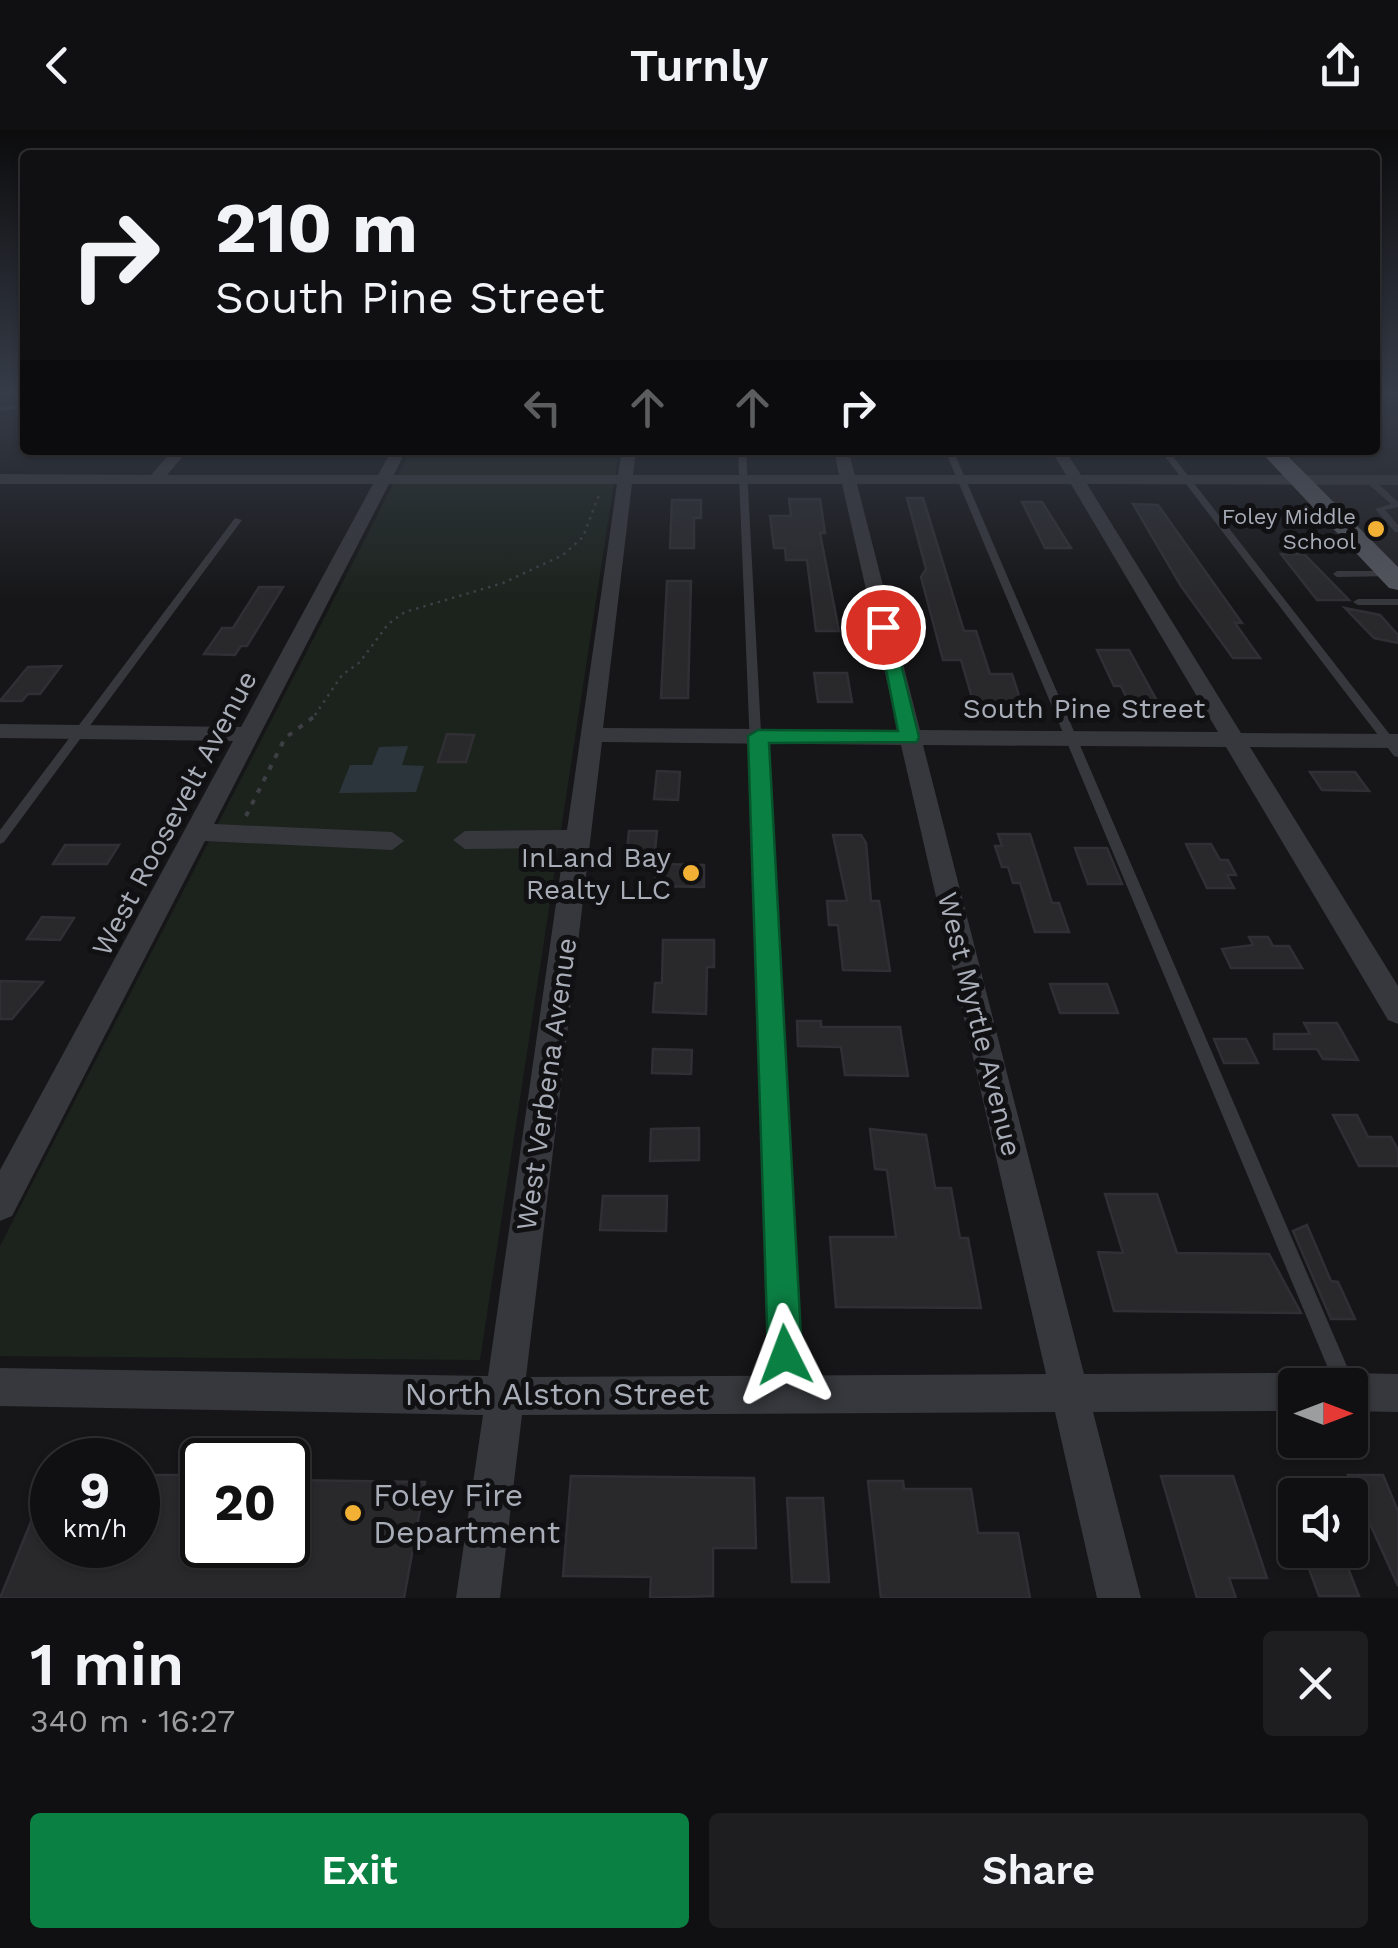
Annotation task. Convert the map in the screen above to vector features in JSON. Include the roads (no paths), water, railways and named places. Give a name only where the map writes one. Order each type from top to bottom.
[{"type":"main road","points":[[1282,463],[1394,578]]},
{"type":"street","points":[[154,480],[170,463]]},
{"type":"street","name":"West Roosevelt Avenue","points":[[0,1204],[394,463]]},
{"type":"street","name":"West Verbena Avenue","points":[[478,1598],[578,839],[615,480],[624,463]]},
{"type":"street","name":"West Myrtle Avenue","points":[[844,463],[1119,1598]]},
{"type":"street","points":[[1066,463],[1398,1011]]},
{"type":"street","points":[[0,480],[1398,480]]},
{"type":"street","points":[[0,731],[250,734]]},
{"type":"street","name":"South Pine Street","points":[[590,735],[1395,745]]},
{"type":"street","points":[[198,832],[392,842]]},
{"type":"street","points":[[465,840],[578,839]]},
{"type":"street","name":"North Alston Street","points":[[0,1387],[504,1396],[1278,1392]]},
{"type":"street","points":[[1368,1392],[1398,1393]]},
{"type":"lane","points":[[743,463],[786,1394]]},
{"type":"lane","points":[[954,463],[1338,1368]]},
{"type":"lane","points":[[1174,463],[1395,745]]},
{"type":"lane","points":[[1369,480],[1397,504]]},
{"type":"lane","points":[[1397,504],[1378,509],[1398,530]]},
{"type":"lane","points":[[0,839],[238,520]]},
{"type":"lane","points":[[1336,574],[1394,578]]},
{"type":"lane","points":[[1358,602],[1398,602]]},
{"type":"place","name":"Foley Middle School","points":[[1376,529]]},
{"type":"place","name":"InLand Bay Realty LLC","points":[[691,873]]},
{"type":"place","name":"Foley Fire Department","points":[[353,1513]]}]
